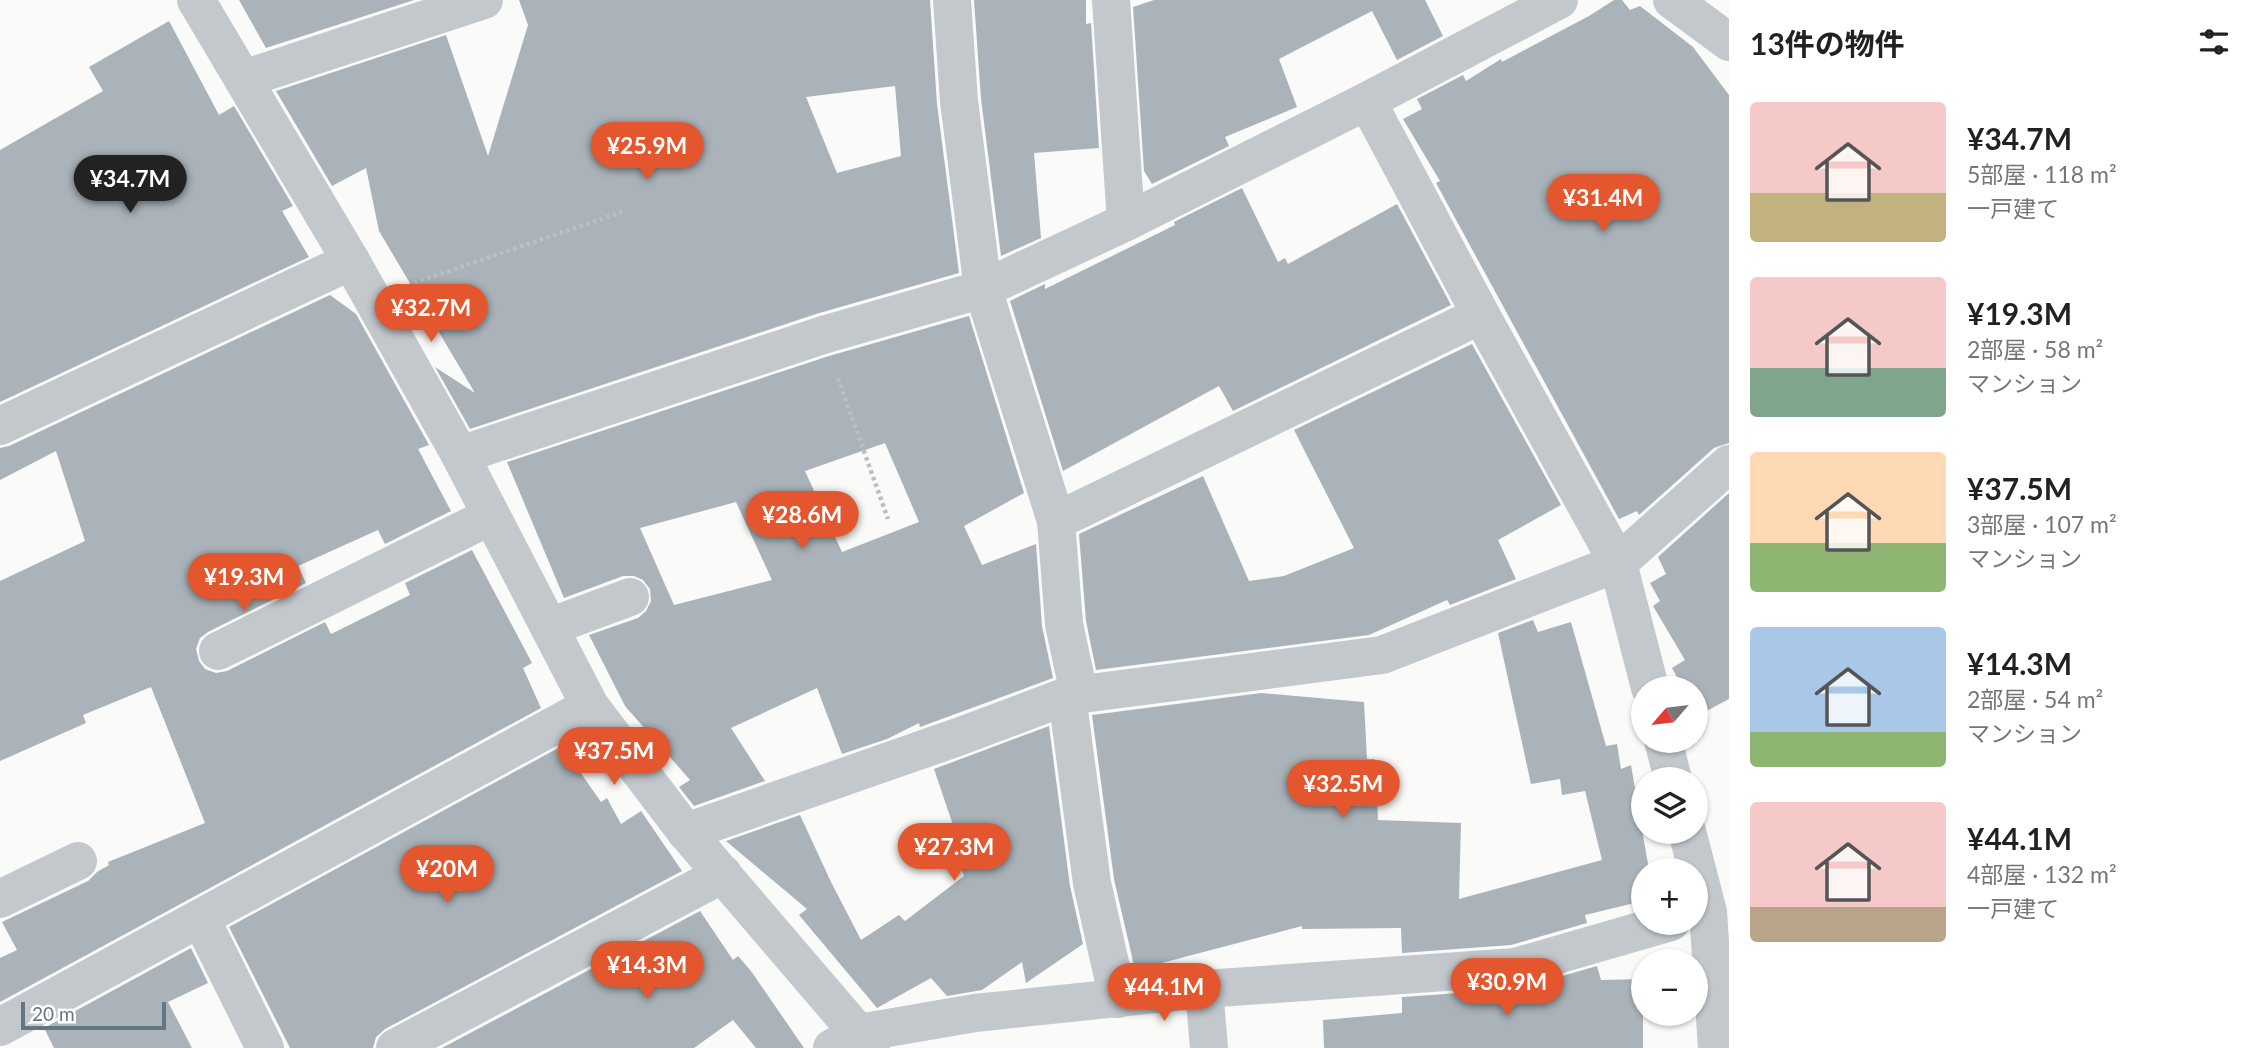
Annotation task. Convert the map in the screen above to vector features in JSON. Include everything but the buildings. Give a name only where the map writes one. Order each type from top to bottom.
[{"type":"street","points":[[196,0],[372,298],[460,456],[590,706],[686,832],[723,874],[854,1043],[975,1013],[1205,989],[1516,967],[1631,934]]},
{"type":"street","points":[[243,79],[484,0]]},
{"type":"street","points":[[952,0],[959,101],[984,289],[1056,521],[1064,624],[1092,883],[1118,999]]},
{"type":"street","points":[[1111,0],[1126,222]]},
{"type":"street","points":[[460,456],[823,335],[984,289],[1126,222],[1367,101],[1559,0]]},
{"type":"street","points":[[1672,0],[1729,42]]},
{"type":"street","points":[[1367,101],[1618,563],[1647,676]]},
{"type":"street","points":[[0,426],[351,261]]},
{"type":"street","points":[[1056,521],[1481,315]]},
{"type":"street","points":[[686,832],[1073,695],[1382,655],[1618,563],[1729,464]]},
{"type":"street","points":[[218,651],[491,516]]},
{"type":"street","points":[[549,627],[630,597]]},
{"type":"street","points":[[0,1027],[590,706]]},
{"type":"street","points":[[1691,844],[1711,911],[1717,1048]]},
{"type":"street","points":[[0,900],[78,862]]},
{"type":"street","points":[[396,1048],[723,874]]},
{"type":"street","points":[[201,919],[265,1048]]},
{"type":"street","points":[[1205,989],[1209,1048]]},
{"type":"path","points":[[372,298],[622,212]]},
{"type":"path","points":[[823,335],[888,519]]}]
